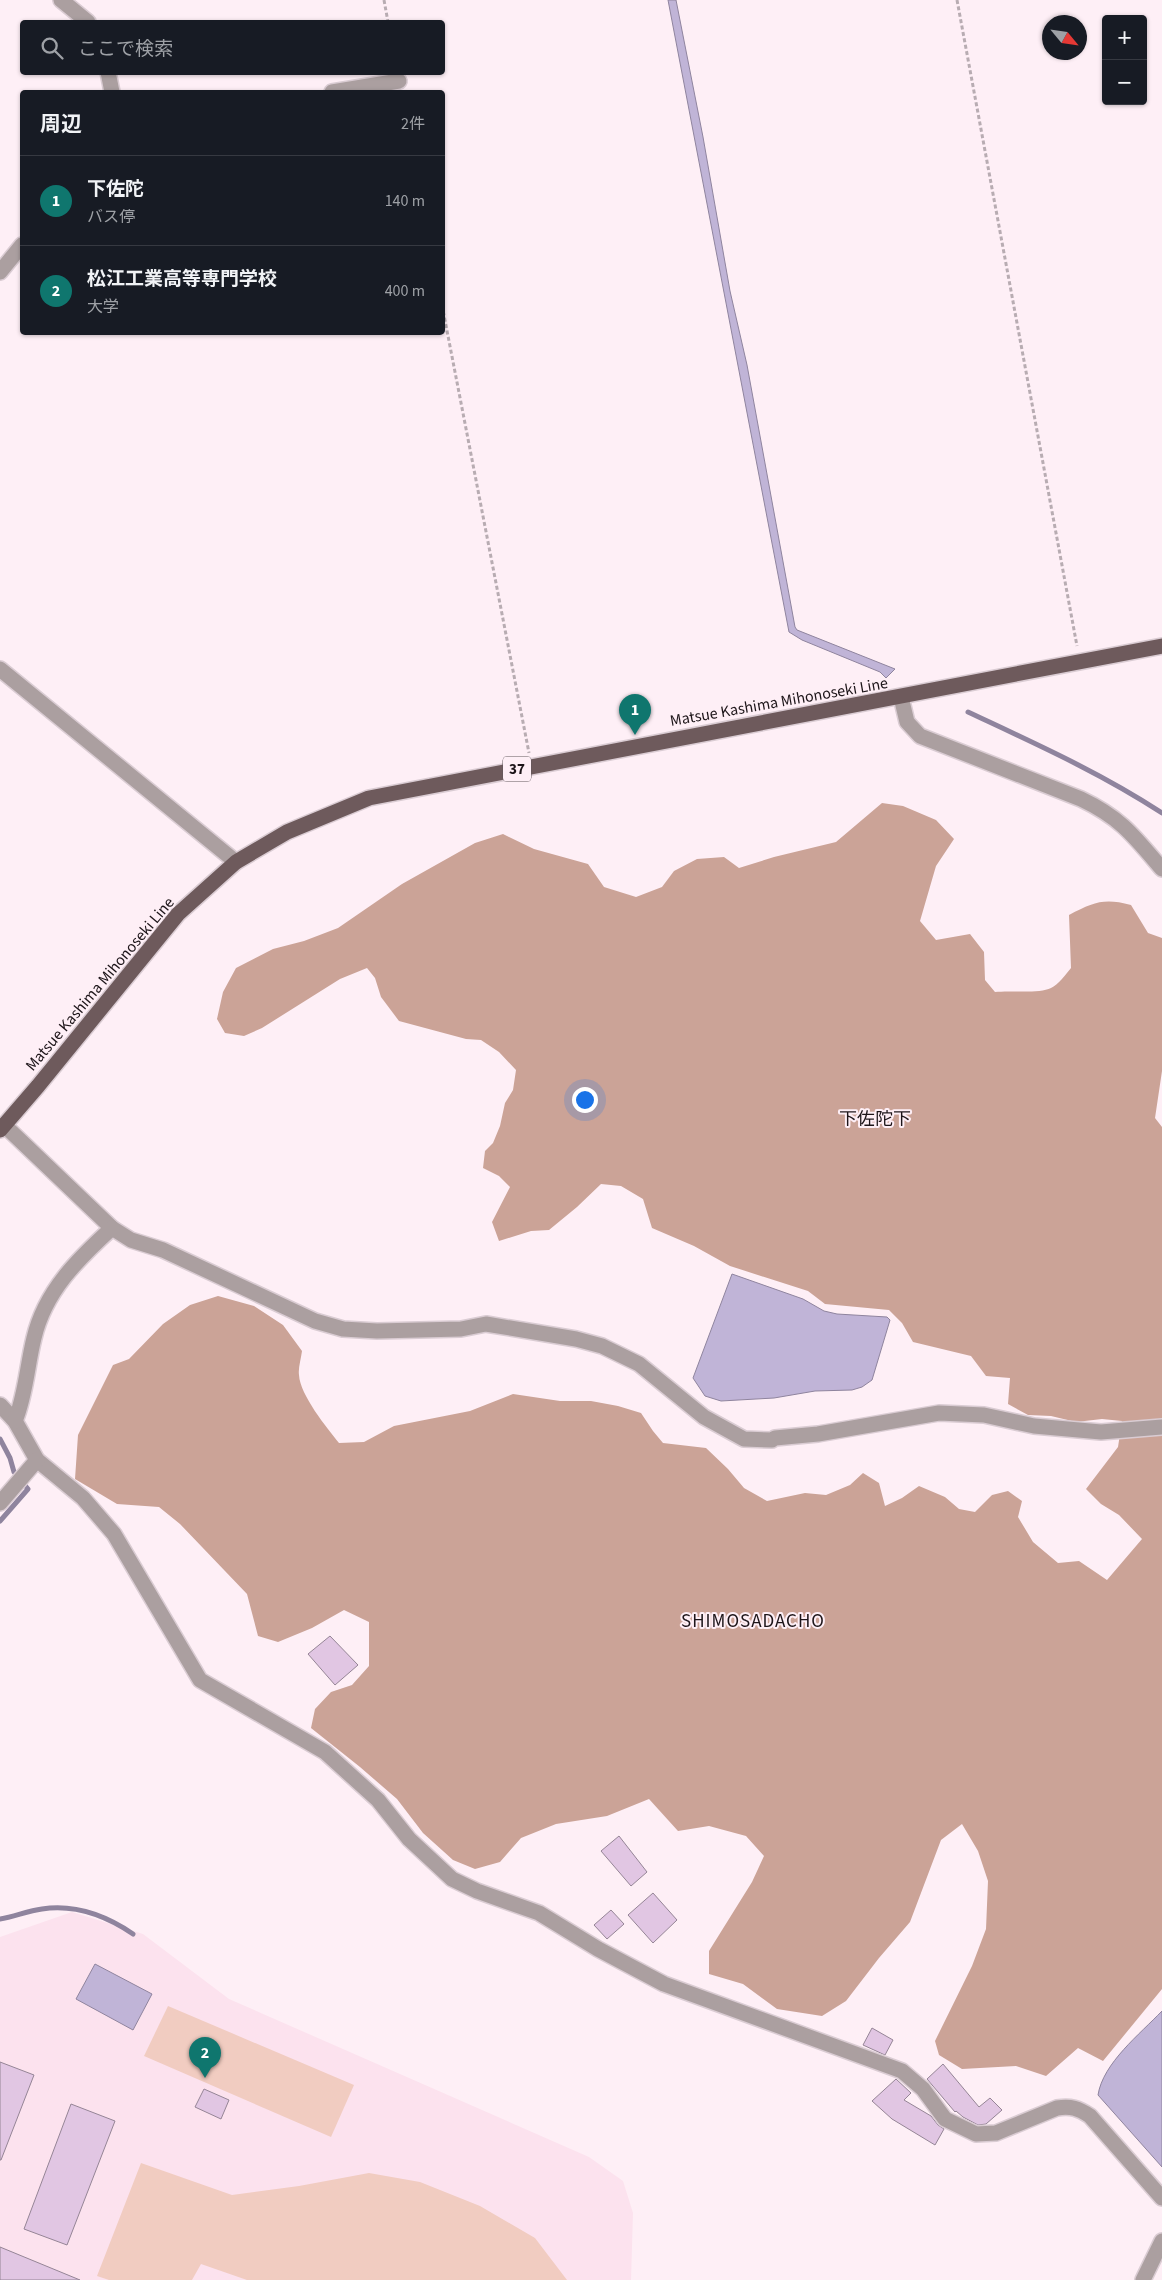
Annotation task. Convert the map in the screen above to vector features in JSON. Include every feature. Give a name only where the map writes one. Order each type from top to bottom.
[{"type":"main road","name":"Matsue Kashima Mihonoseki Line","points":[[2,1127],[38,1086],[178,914],[236,862],[287,832],[369,798],[1162,646]]},
{"type":"street","points":[[61,0],[86,20]]},
{"type":"street","points":[[109,75],[112,90]]},
{"type":"street","points":[[344,90],[399,81]]},
{"type":"street","points":[[0,272],[20,247]]},
{"type":"street","points":[[0,669],[236,862]]},
{"type":"street","points":[[901,697],[907,722],[920,736],[1073,795],[1103,809],[1129,829],[1162,869]]},
{"type":"street","points":[[2,1127],[112,1228],[130,1240],[163,1250],[315,1321],[343,1329],[377,1331],[460,1329],[486,1324],[576,1339],[602,1346],[639,1364],[704,1417],[744,1439],[772,1440],[775,1438],[818,1434],[938,1413],[984,1415],[1034,1426],[1101,1432],[1162,1427]]},
{"type":"street","points":[[15,1421],[21,1406],[34,1337],[47,1302],[65,1275],[112,1228]]},
{"type":"street","points":[[0,1405],[15,1421],[36,1460],[83,1498],[114,1534],[200,1680],[325,1752],[378,1800],[409,1839],[452,1879],[477,1891],[539,1913],[598,1949],[664,1984],[902,2071],[923,2089],[945,2119],[976,2134],[996,2133],[1057,2108],[1067,2106],[1079,2109],[1090,2116],[1162,2198]]},
{"type":"street","points":[[0,1503],[36,1460]]},
{"type":"street","points":[[1143,2280],[1162,2241]]},
{"type":"path","points":[[384,0],[388,20]]},
{"type":"path","points":[[957,0],[1080,661]]},
{"type":"path","points":[[445,321],[531,766]]},
{"type":"shaded area","points":[[668,0],[676,0],[703,137],[730,291],[747,365],[795,627],[797,630],[895,669],[886,678],[880,672],[802,640],[789,632]]},
{"type":"shaded area","points":[[882,803],[903,806],[936,820],[954,839],[936,866],[920,921],[936,940],[970,934],[984,952],[985,980],[995,992],[1046,990],[1062,979],[1071,968],[1069,915],[1092,904],[1113,902],[1131,905],[1148,933],[1162,938],[1162,1071],[1155,1118],[1162,1127],[1162,1989],[1103,2061],[1078,2048],[1046,2076],[1016,2066],[962,2069],[939,2055],[935,2041],[972,1966],[986,1929],[988,1881],[978,1851],[962,1824],[941,1840],[910,1922],[846,2001],[822,2016],[777,2009],[743,1984],[709,1974],[709,1951],[752,1882],[764,1856],[746,1836],[709,1826],[678,1831],[649,1799],[607,1816],[556,1824],[521,1838],[500,1862],[475,1869],[453,1860],[423,1833],[397,1799],[311,1728],[315,1709],[331,1692],[352,1685],[369,1666],[369,1622],[344,1610],[312,1628],[278,1642],[258,1636],[247,1594],[180,1524],[159,1507],[117,1504],[75,1479],[78,1435],[113,1365],[129,1359],[163,1324],[190,1305],[218,1296],[254,1306],[283,1325],[302,1351],[299,1372],[304,1392],[315,1411],[339,1443],[364,1442],[394,1426],[470,1411],[513,1394],[560,1401],[591,1401],[641,1413],[663,1443],[706,1448],[744,1488],[767,1501],[805,1493],[826,1495],[850,1485],[863,1473],[879,1483],[885,1506],[902,1498],[919,1486],[945,1497],[959,1509],[975,1512],[992,1495],[1008,1491],[1022,1501],[1018,1517],[1033,1542],[1058,1563],[1079,1561],[1107,1580],[1142,1539],[1119,1515],[1101,1504],[1086,1489],[1118,1447],[1122,1421],[1102,1419],[1076,1422],[1051,1416],[1028,1415],[1008,1404],[1010,1378],[986,1376],[971,1356],[913,1342],[902,1323],[889,1310],[825,1304],[808,1291],[730,1266],[694,1246],[652,1228],[643,1199],[621,1186],[601,1184],[549,1230],[531,1231],[499,1241],[492,1222],[510,1187],[499,1176],[483,1168],[485,1151],[493,1143],[500,1126],[505,1103],[513,1090],[516,1070],[499,1052],[481,1040],[466,1039],[399,1021],[381,997],[375,978],[367,968],[340,979],[262,1028],[244,1036],[225,1033],[217,1019],[223,992],[236,968],[273,949],[304,941],[338,928],[402,884],[475,843],[503,834],[534,849],[588,864],[604,887],[636,897],[662,887],[674,871],[697,859],[724,857],[739,868],[774,857],[836,842]]},
{"type":"shaded area","points":[[732,1274],[803,1299],[824,1311],[837,1314],[887,1317],[890,1320],[872,1380],[862,1387],[852,1390],[815,1391],[774,1398],[721,1401],[705,1396],[693,1378]]},
{"type":"shaded area","points":[[72,1912],[143,1934],[229,1999],[589,2157],[623,2181],[633,2213],[631,2280],[0,2280],[0,1937]]},
{"type":"shaded area","points":[[95,1964],[152,1994],[133,2030],[76,1999]]},
{"type":"shaded area","points":[[168,2006],[354,2085],[331,2137],[144,2056]]},
{"type":"shaded area","points":[[1162,2011],[1162,2167],[1098,2095],[1101,2083],[1115,2060],[1133,2039]]},
{"type":"shaded area","points":[[141,2163],[232,2195],[299,2186],[369,2173],[420,2182],[480,2206],[535,2238],[567,2280],[247,2280],[201,2264],[192,2280],[109,2280],[97,2276]]},
{"type":"building","points":[[330,1636],[358,1665],[335,1685],[308,1654]]},
{"type":"building","points":[[619,1836],[647,1872],[631,1886],[601,1851]]},
{"type":"building","points":[[653,1893],[677,1920],[653,1943],[628,1915]]},
{"type":"building","points":[[611,1910],[624,1924],[607,1939],[594,1925]]},
{"type":"building","points":[[872,2028],[893,2040],[885,2055],[863,2045]]},
{"type":"building","points":[[0,2062],[34,2075],[1,2160],[0,2160]]},
{"type":"building","points":[[943,2064],[979,2107],[990,2098],[1002,2110],[986,2124],[978,2125],[955,2112],[927,2079]]},
{"type":"building","points":[[896,2079],[911,2093],[904,2100],[931,2116],[944,2129],[935,2145],[892,2119],[872,2101]]},
{"type":"building","points":[[204,2089],[229,2100],[221,2119],[195,2107]]},
{"type":"building","points":[[71,2104],[115,2121],[67,2245],[24,2229]]},
{"type":"building","points":[[0,2247],[80,2280],[0,2280]]},
{"type":"waterway","points":[[968,712],[1091,772],[1162,813]]},
{"type":"waterway","points":[[0,1439],[10,1458],[14,1472],[28,1489],[0,1521]]},
{"type":"waterway","points":[[0,1919],[42,1909],[66,1908],[101,1916],[133,1934]]},
{"type":"place","name":"下佐陀","points":[[635,735]]},
{"type":"place","name":"松江工業高等専門学校","points":[[205,2078]]},
{"type":"district","name":"下佐陀下","points":[[875,1119]]},
{"type":"district","name":"SHIMOSADACHO","points":[[753,1621]]}]
